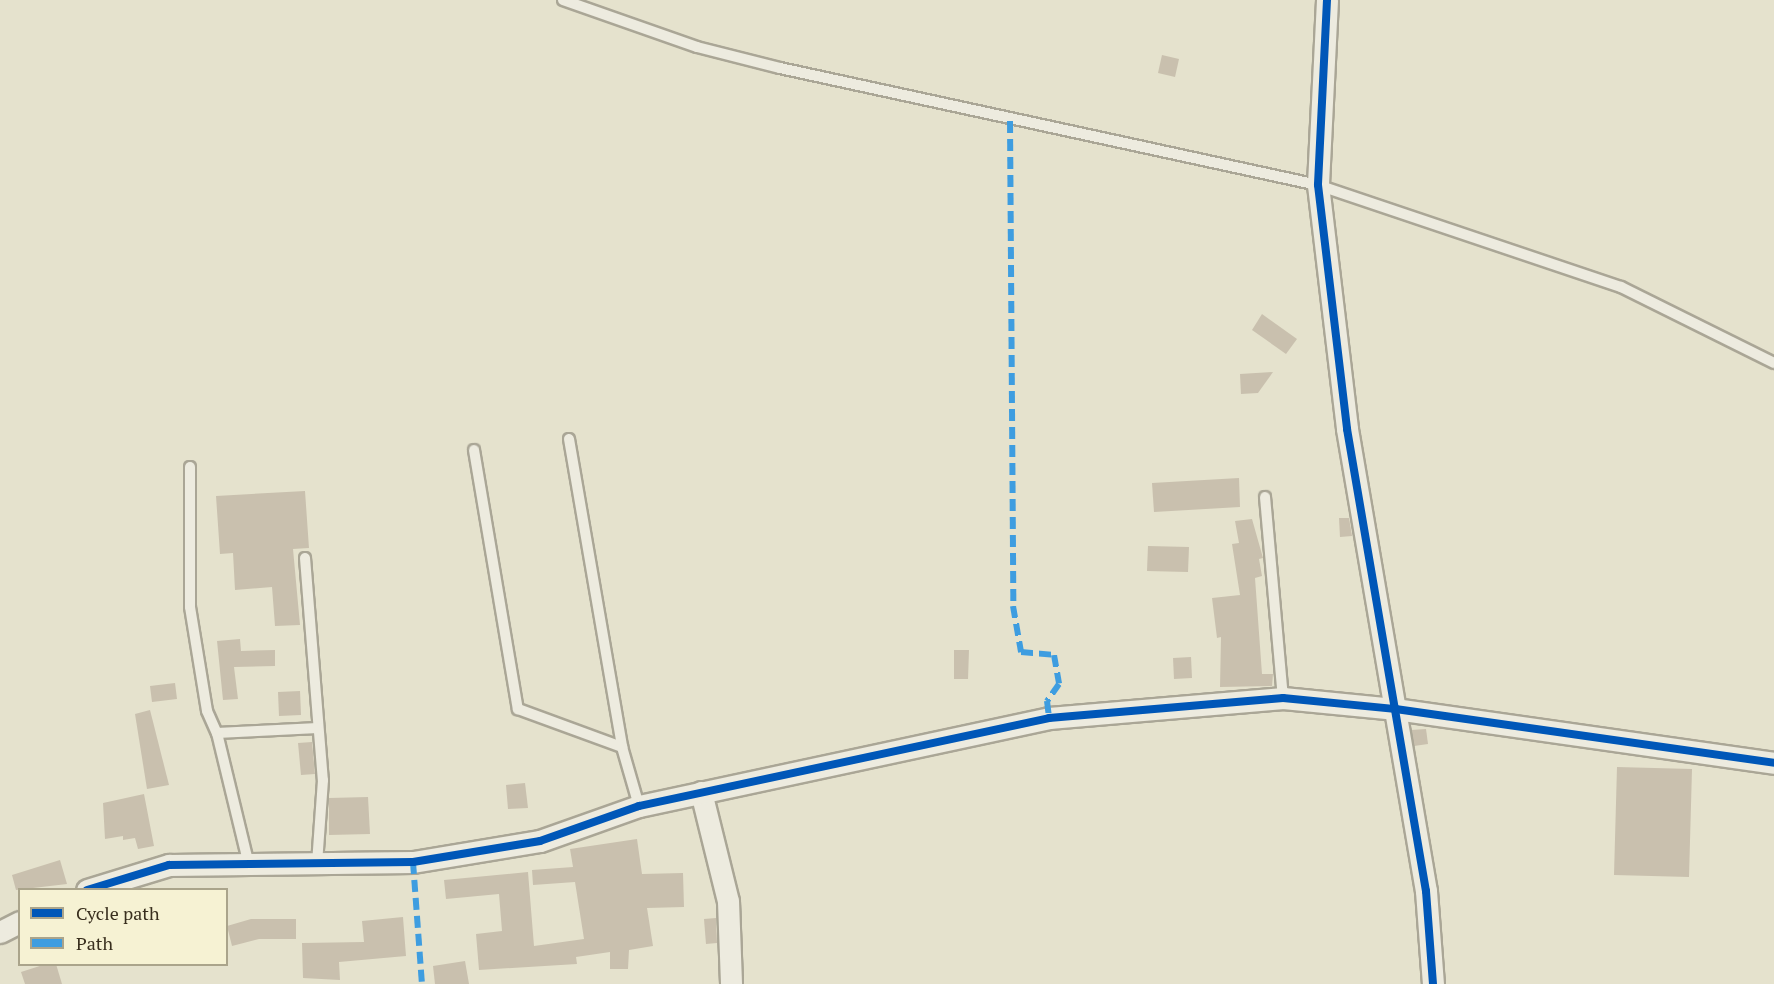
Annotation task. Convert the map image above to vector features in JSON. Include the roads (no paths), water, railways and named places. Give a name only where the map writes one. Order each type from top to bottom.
[{"type":"street","points":[[1327,0],[1318,185],[1347,429],[1426,891],[1433,984]]},
{"type":"street","points":[[93,888],[169,864],[248,861],[413,862],[540,841],[639,806],[1049,718],[1283,698],[1396,709],[1774,763]]},
{"type":"street","points":[[701,792],[728,902],[731,984]]},
{"type":"street","points":[[0,932],[18,923]]},
{"type":"lane","points":[[562,0],[697,47],[780,68],[1318,185],[1621,287],[1774,363]]},
{"type":"lane","points":[[569,439],[622,747],[639,806]]},
{"type":"lane","points":[[474,450],[518,709],[622,747]]},
{"type":"lane","points":[[190,467],[190,607],[207,711],[217,733],[248,861]]},
{"type":"lane","points":[[1265,497],[1283,698]]},
{"type":"lane","points":[[305,558],[323,780],[317,862]]},
{"type":"lane","points":[[217,733],[318,728]]}]
